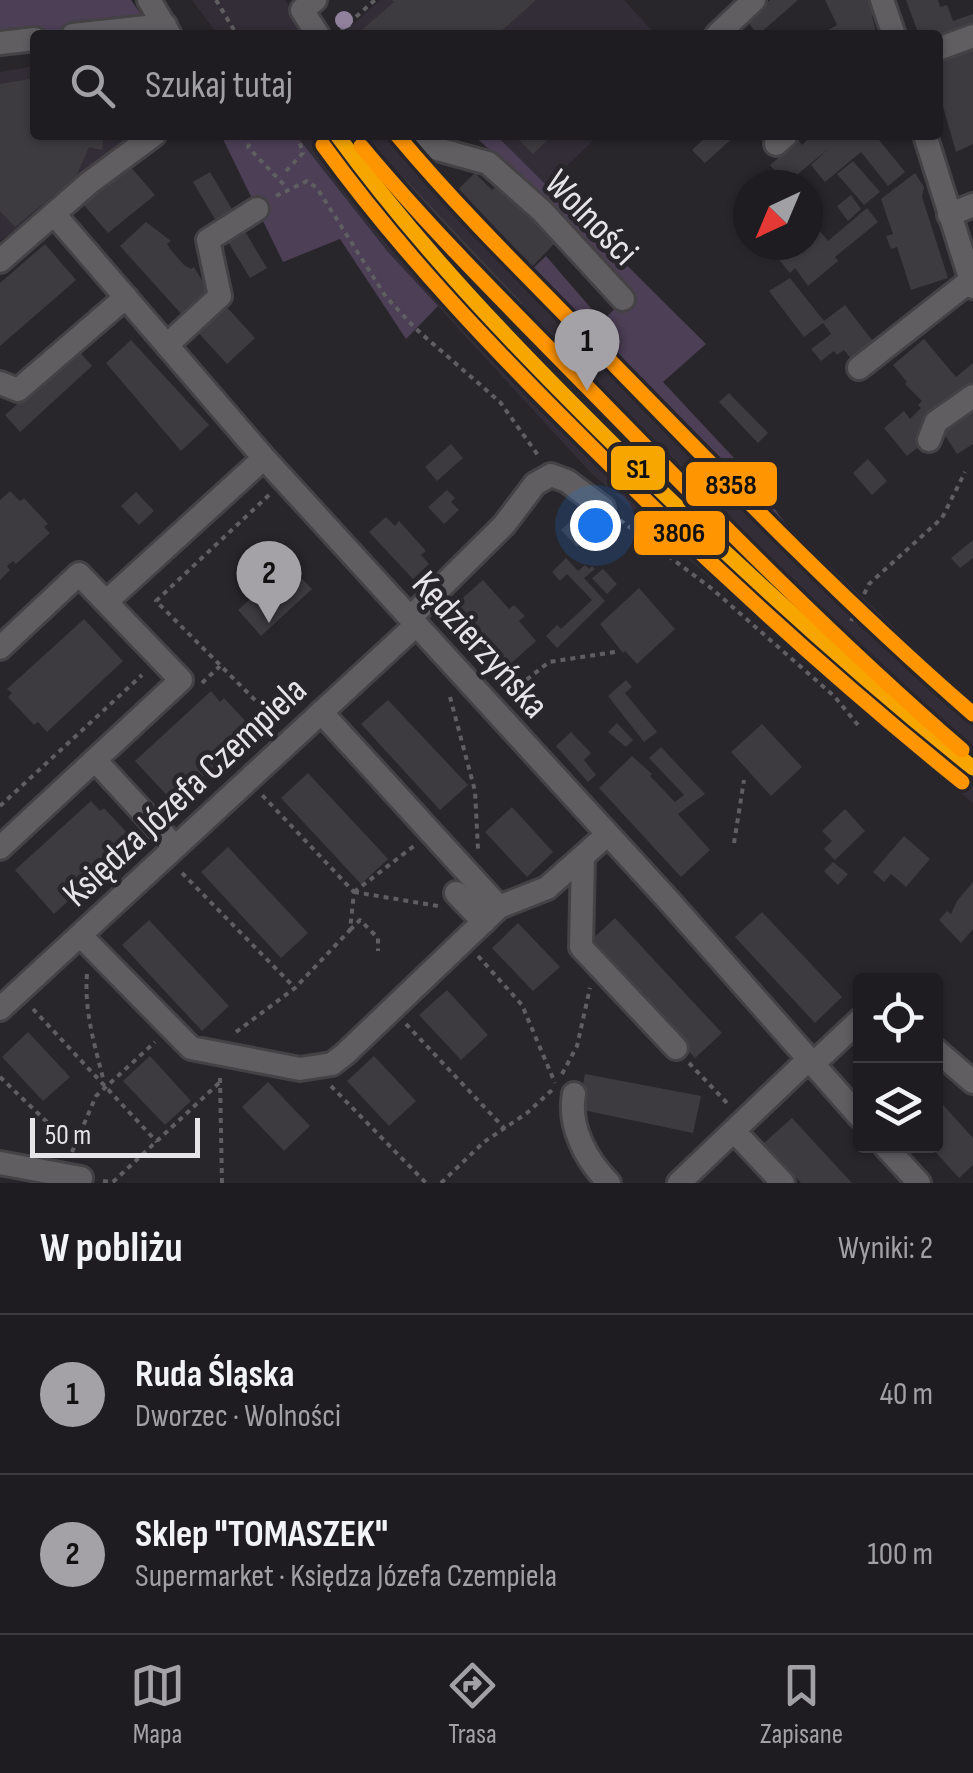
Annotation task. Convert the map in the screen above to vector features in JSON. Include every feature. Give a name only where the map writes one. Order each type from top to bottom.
[{"type":"street","points":[[149,0],[168,30]]},
{"type":"street","points":[[315,0],[302,10],[315,30]]},
{"type":"street","points":[[721,30],[754,0]]},
{"type":"street","points":[[882,0],[892,30]]},
{"type":"street","points":[[943,47],[973,36]]},
{"type":"street","points":[[0,44],[30,41]]},
{"type":"street","points":[[0,260],[89,183],[147,140]]},
{"type":"street","name":"Wolności","points":[[410,140],[488,162],[542,212],[623,299]]},
{"type":"street","points":[[860,368],[972,284],[926,140]]},
{"type":"street","points":[[949,215],[973,206]]},
{"type":"street","points":[[167,345],[220,296],[208,240],[257,209]]},
{"type":"street","name":"Kędzierzyńska","points":[[54,214],[264,458],[608,834],[853,1110]]},
{"type":"street","points":[[0,383],[18,390],[126,297]]},
{"type":"street","points":[[930,440],[936,422],[973,396]]},
{"type":"street","points":[[106,602],[264,458]]},
{"type":"street","points":[[550,475],[567,481],[603,508]]},
{"type":"street","name":"Księdza Józefa Czempiela","points":[[0,1010],[85,940],[175,856],[413,621],[504,526],[535,484],[550,475]]},
{"type":"street","points":[[0,648],[79,574],[181,680],[0,848]]},
{"type":"street","points":[[321,712],[431,833],[492,915]]},
{"type":"street","points":[[94,760],[175,856]]},
{"type":"street","points":[[85,940],[191,1048],[290,1068],[314,1068],[332,1064],[346,1054],[492,915],[547,888],[608,834]]},
{"type":"street","points":[[584,856],[581,947],[676,1048]]},
{"type":"street","points":[[456,893],[492,915]]},
{"type":"street","points":[[680,1183],[853,1026]]},
{"type":"street","points":[[943,1056],[973,1082]]},
{"type":"street","points":[[565,1090],[570,1114],[593,1166],[609,1183]]},
{"type":"street","points":[[739,1126],[783,1183]]},
{"type":"street","points":[[892,1153],[919,1183]]},
{"type":"street","points":[[0,1163],[81,1178]]},
{"type":"path","points":[[216,0],[234,30]]},
{"type":"path","points":[[342,30],[375,0]]},
{"type":"path","points":[[252,140],[248,147],[287,188]]},
{"type":"path","points":[[286,171],[303,153],[299,140]]},
{"type":"path","points":[[257,209],[287,188],[308,181],[318,188],[386,297],[416,329],[500,402],[550,475]]},
{"type":"path","points":[[439,236],[455,253]]},
{"type":"path","points":[[467,266],[482,283]]},
{"type":"path","points":[[851,621],[869,584],[942,518],[965,472]]},
{"type":"path","points":[[276,488],[156,601],[293,738]]},
{"type":"path","points":[[603,508],[710,588],[834,696],[858,725]]},
{"type":"path","points":[[501,700],[549,662],[615,652]]},
{"type":"path","points":[[193,691],[220,666]]},
{"type":"path","points":[[0,806],[150,668]]},
{"type":"path","points":[[450,696],[475,791],[478,832]]},
{"type":"path","points":[[734,843],[744,780]]},
{"type":"path","points":[[256,790],[354,892],[432,907],[445,905],[456,893]]},
{"type":"path","points":[[350,930],[354,892],[431,833]]},
{"type":"path","points":[[175,856],[295,988]]},
{"type":"path","points":[[222,1183],[219,1083],[233,1034],[295,988],[360,920],[378,938],[378,951]]},
{"type":"path","points":[[85,940],[85,995],[106,1087]]},
{"type":"path","points":[[464,941],[522,1005],[565,1090]]},
{"type":"path","points":[[441,1183],[484,1142],[565,1090],[596,963]]},
{"type":"path","points":[[26,1002],[157,1142]]},
{"type":"path","points":[[393,1009],[504,1128]]},
{"type":"path","points":[[70,1157],[96,1096],[169,1028]]},
{"type":"path","points":[[676,1048],[739,1126]]},
{"type":"path","points":[[314,1068],[426,1183]]},
{"type":"path","points":[[0,1077],[74,1148]]},
{"type":"path","points":[[113,1182],[219,1083]]},
{"type":"shaded area","points":[[0,0],[131,0],[145,20],[69,30],[30,30],[30,35],[0,39]]},
{"type":"shaded area","points":[[192,0],[285,0],[305,30],[214,30]]},
{"type":"shaded area","points":[[380,0],[624,0],[651,30],[347,30]]},
{"type":"shaded area","points":[[30,67],[30,140],[131,140],[0,241],[0,72]]},
{"type":"shaded area","points":[[223,140],[300,140],[388,252],[438,306],[406,339],[340,239],[283,262]]},
{"type":"shaded area","points":[[300,140],[398,140],[595,344],[640,401],[825,589],[973,722],[973,803],[839,692],[591,473],[388,252]]},
{"type":"shaded area","points":[[479,140],[501,140],[706,344],[663,382],[749,474],[788,527],[973,703],[973,722],[825,589],[640,401],[595,344],[528,273],[546,256],[602,321],[627,297],[541,195]]},
{"type":"shaded area","points":[[501,140],[594,140],[546,186]]},
{"type":"building","points":[[536,0],[503,30],[362,30],[394,2]]},
{"type":"building","points":[[770,0],[798,0],[764,30],[754,30],[747,21]]},
{"type":"building","points":[[825,0],[872,0],[876,30],[828,30],[837,25]]},
{"type":"building","points":[[906,0],[938,0],[940,7],[947,5],[953,21],[973,14],[973,31],[943,42],[943,30],[917,30]]},
{"type":"building","points":[[973,42],[973,144],[956,152],[943,106],[943,52]]},
{"type":"building","points":[[30,79],[30,140],[103,140],[102,150],[89,147],[76,177],[15,227],[0,211],[0,84]]},
{"type":"building","points":[[519,140],[548,140],[533,154]]},
{"type":"building","points":[[703,140],[730,140],[705,163],[692,150]]},
{"type":"building","points":[[807,140],[879,140],[905,172],[888,186],[861,152],[825,182],[823,170],[815,170],[811,165],[828,149],[803,170],[774,170],[770,165],[799,141],[802,145]]},
{"type":"building","points":[[853,161],[880,192],[864,205],[837,174]]},
{"type":"building","points":[[129,165],[155,195],[108,233],[83,204]]},
{"type":"building","points":[[210,172],[233,211],[216,221],[193,182]]},
{"type":"building","points":[[475,173],[492,190],[499,183],[557,241],[527,272],[452,195]]},
{"type":"building","points":[[915,173],[924,187],[922,197],[948,278],[911,290],[897,247],[891,249],[886,236],[893,234],[881,199]]},
{"type":"building","points":[[405,179],[523,304],[502,324],[388,194]]},
{"type":"building","points":[[851,195],[861,209],[848,221],[837,206]]},
{"type":"building","points":[[867,208],[878,222],[835,257],[838,261],[808,286],[795,268],[790,273],[779,260],[823,260],[823,235],[828,241]]},
{"type":"building","points":[[146,222],[171,241],[167,244],[171,250],[184,265],[194,267],[210,293],[184,317],[120,246]]},
{"type":"building","points":[[244,230],[267,268],[250,278],[227,240]]},
{"type":"building","points":[[45,244],[76,280],[0,346],[0,283]]},
{"type":"building","points":[[790,278],[824,321],[845,305],[875,344],[853,361],[844,350],[837,355],[834,351],[821,361],[811,349],[831,334],[823,323],[804,337],[769,291]]},
{"type":"building","points":[[223,303],[255,338],[227,364],[195,329]]},
{"type":"building","points":[[924,339],[956,377],[973,363],[973,386],[919,430],[915,437],[921,445],[907,456],[884,428],[904,411],[910,419],[921,408],[918,405],[922,401],[893,365]]},
{"type":"building","points":[[131,340],[209,425],[181,451],[106,363]]},
{"type":"building","points":[[78,350],[92,366],[20,432],[5,415]]},
{"type":"building","points":[[729,393],[768,433],[758,443],[719,402]]},
{"type":"building","points":[[973,402],[973,444],[957,454],[938,425]]},
{"type":"building","points":[[451,444],[463,458],[437,481],[425,467]]},
{"type":"building","points":[[868,459],[887,481],[872,495],[853,473]]},
{"type":"building","points":[[447,490],[459,510],[444,524],[428,507]]},
{"type":"building","points":[[10,491],[20,501],[24,498],[48,524],[44,527],[50,533],[16,564],[13,561],[7,566],[10,570],[0,580],[0,500]]},
{"type":"building","points":[[136,492],[154,511],[139,525],[121,506]]},
{"type":"building","points":[[577,515],[595,533],[577,547],[561,530]]},
{"type":"building","points":[[386,517],[395,526],[399,521],[426,551],[421,555],[429,564],[413,579],[369,532]]},
{"type":"building","points":[[973,540],[973,558],[960,568],[951,558]]},
{"type":"building","points":[[566,558],[578,571],[585,565],[595,569],[584,578],[605,601],[557,648],[546,636],[557,625],[561,629],[592,600],[567,574],[560,581],[552,572]]},
{"type":"building","points":[[288,564],[312,589],[261,636],[238,610]]},
{"type":"building","points":[[603,569],[617,584],[607,594],[592,578]]},
{"type":"building","points":[[483,580],[509,609],[514,605],[525,616],[519,621],[536,641],[500,673],[447,612]]},
{"type":"building","points":[[639,588],[675,629],[637,664],[600,624]]},
{"type":"building","points":[[84,619],[123,661],[47,732],[38,722],[34,725],[8,697],[12,693],[7,689]]},
{"type":"building","points":[[626,680],[632,687],[625,693],[657,732],[644,742],[608,696]]},
{"type":"building","points":[[211,691],[220,702],[224,698],[250,726],[246,729],[250,734],[174,803],[135,761]]},
{"type":"building","points":[[388,700],[468,785],[440,810],[361,724]]},
{"type":"building","points":[[617,723],[633,740],[626,747],[608,732]]},
{"type":"building","points":[[762,724],[802,767],[771,796],[731,752]]},
{"type":"building","points":[[571,732],[591,753],[584,760],[596,775],[588,782],[556,746]]},
{"type":"building","points":[[661,747],[705,794],[678,814],[710,850],[681,877],[599,788],[632,756],[675,802],[684,795],[649,758]]},
{"type":"building","points":[[308,773],[388,859],[361,884],[281,798]]},
{"type":"building","points":[[91,801],[100,811],[104,808],[130,836],[127,839],[131,844],[54,914],[15,870]]},
{"type":"building","points":[[512,807],[553,852],[527,877],[485,832]]},
{"type":"building","points":[[845,809],[865,831],[835,860],[824,849],[832,841],[822,831]]},
{"type":"building","points":[[904,836],[930,859],[906,887],[891,874],[884,882],[873,872]]},
{"type":"building","points":[[228,847],[308,933],[281,958],[201,872]]},
{"type":"building","points":[[833,862],[848,874],[838,885],[824,871]]},
{"type":"building","points":[[973,882],[973,929],[961,943],[939,920],[947,911],[951,914]]},
{"type":"building","points":[[762,912],[842,997],[815,1023],[735,937]]},
{"type":"building","points":[[615,918],[722,1033],[695,1058],[588,943]]},
{"type":"building","points":[[149,920],[229,1006],[202,1031],[122,945]]},
{"type":"building","points":[[518,923],[560,967],[533,991],[492,948]]},
{"type":"building","points":[[447,990],[488,1035],[461,1060],[419,1015]]},
{"type":"building","points":[[28,1032],[70,1077],[43,1101],[2,1057]]},
{"type":"building","points":[[150,1056],[191,1101],[165,1125],[123,1081]]},
{"type":"building","points":[[374,1056],[416,1101],[389,1126],[347,1081]]},
{"type":"building","points":[[585,1074],[701,1096],[693,1133],[578,1109]]},
{"type":"building","points":[[268,1082],[310,1126],[284,1151],[242,1107]]},
{"type":"building","points":[[943,1105],[973,1138],[973,1165],[959,1178],[936,1153],[943,1153]]},
{"type":"building","points":[[792,1118],[852,1183],[801,1183],[764,1143]]},
{"type":"transit line","name":"S1","points":[[341,140],[468,294],[611,442],[787,610],[973,768]]},
{"type":"transit line","name":"8358","points":[[401,140],[481,229],[754,508],[973,714]]},
{"type":"transit line","name":"3806","points":[[323,145],[421,267],[564,419],[777,624],[962,782]]},
{"type":"transit line","points":[[361,146],[478,276],[733,535],[868,666],[962,750]]},
{"type":"place","name":"Ruda Śląska","points":[[587,391]]},
{"type":"place","name":"Sklep \"TOMASZEK\"","points":[[269,623]]}]
